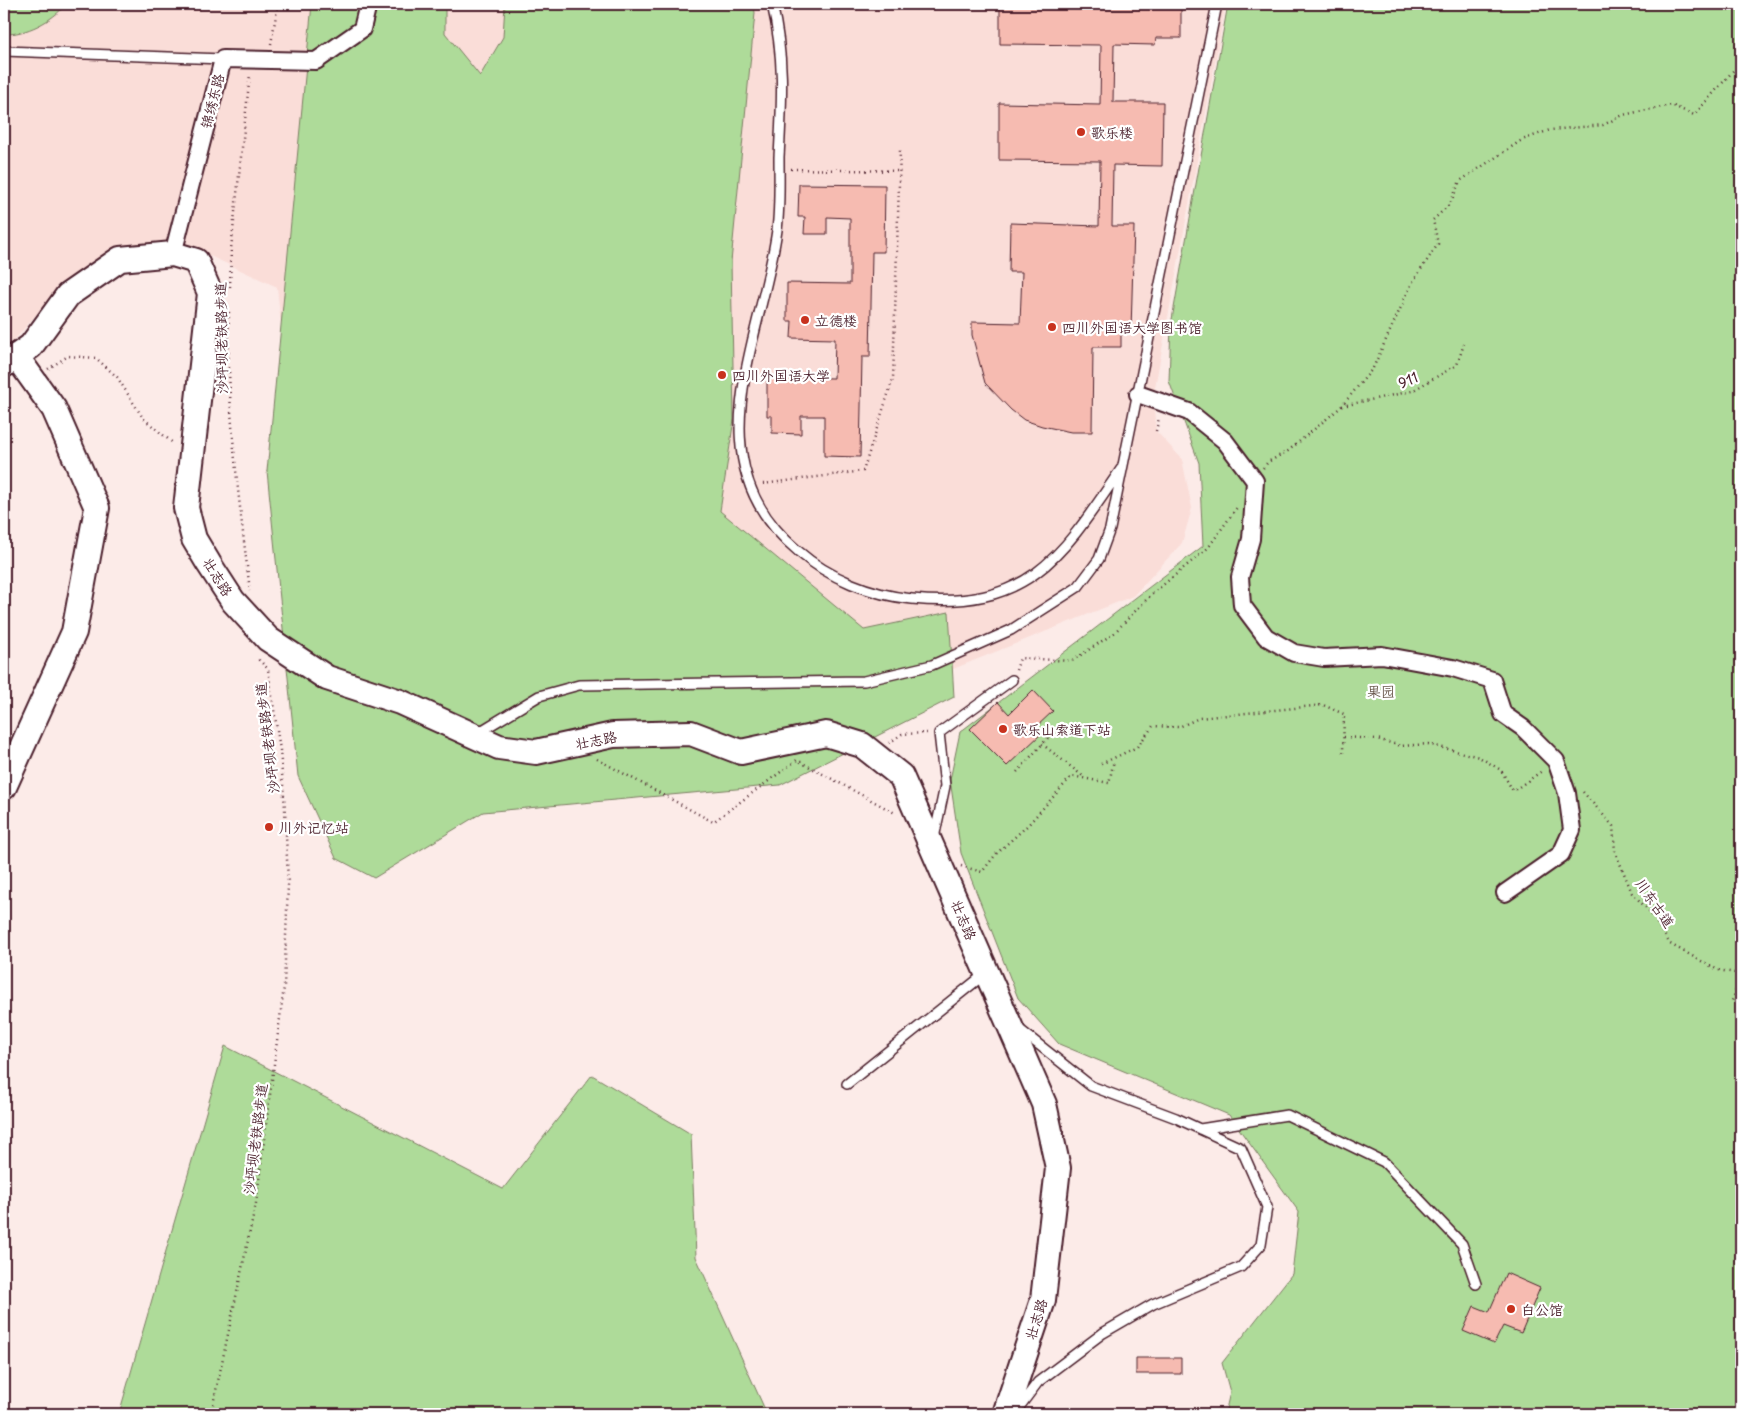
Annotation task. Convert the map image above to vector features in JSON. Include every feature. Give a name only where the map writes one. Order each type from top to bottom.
[{"type":"street","name":"锦绣东路","points":[[173,254],[223,59],[316,62],[362,29],[368,4]]},
{"type":"street","name":"壮志路","points":[[10,361],[31,346],[68,295],[120,259],[173,254],[196,261],[210,293],[190,458],[186,508],[194,539],[233,601],[268,638],[327,678],[400,702],[499,747],[536,752],[613,735],[691,733],[741,752],[826,734],[862,745],[901,776],[1044,1104],[1058,1168],[1042,1300],[1005,1414]]},
{"type":"street","points":[[4,787],[74,632],[97,508],[54,409],[10,361]]},
{"type":"street","points":[[1138,394],[1189,412],[1225,441],[1255,481],[1251,539],[1240,577],[1242,605],[1266,637],[1294,653],[1324,658],[1382,656],[1453,668],[1492,680],[1504,714],[1524,728],[1556,761],[1567,793],[1572,830],[1561,854],[1506,893]]},
{"type":"lane","points":[[772,4],[779,36],[783,71],[777,228],[745,365],[742,393],[741,446],[750,486],[762,513],[781,537],[806,558],[835,576],[894,598],[965,601],[1019,586],[1042,570],[1062,552],[1124,465]]},
{"type":"lane","points":[[474,736],[539,696],[579,685],[864,680],[932,665],[1011,630],[1078,587],[1099,559],[1110,529],[1217,4]]},
{"type":"lane","points":[[4,51],[223,59]]},
{"type":"lane","points":[[932,847],[945,786],[939,733],[1012,680]]},
{"type":"lane","points":[[847,1084],[987,973]]},
{"type":"lane","points":[[1007,1019],[1091,1086],[1200,1129],[1241,1148],[1267,1207],[1261,1245],[1241,1267],[1153,1304],[1103,1333],[1038,1382],[1013,1414]]},
{"type":"lane","points":[[1200,1129],[1287,1116],[1384,1162],[1462,1244],[1476,1284]]},
{"type":"path","points":[[268,60],[278,4]]},
{"type":"path","name":"沙坪坝老铁路步道","points":[[230,288],[231,249],[252,60]]},
{"type":"path","points":[[1012,680],[1020,658],[1072,661],[1114,633],[1152,594],[1208,548],[1268,462],[1288,451],[1341,407],[1373,368],[1412,283],[1438,244],[1433,220],[1450,204],[1460,181],[1522,140],[1550,130],[1603,125],[1623,115],[1671,105],[1694,115],[1741,62]]},
{"type":"path","points":[[750,486],[863,471],[893,379],[900,150]]},
{"type":"path","points":[[779,169],[899,171]]},
{"type":"path","name":"沙坪坝老铁路步道","points":[[229,307],[228,345],[235,472],[250,596]]},
{"type":"path","name":"911","points":[[1341,407],[1412,391],[1457,365],[1464,344]]},
{"type":"path","points":[[10,361],[48,369],[68,356],[96,358],[117,377],[143,418],[190,458]]},
{"type":"path","name":"沙坪坝老铁路步道","points":[[211,1414],[256,1203],[284,986],[288,884],[284,798],[268,669],[259,660],[254,624]]},
{"type":"path","points":[[1101,764],[1137,747],[1153,726],[1179,727],[1198,718],[1323,705],[1344,714],[1343,754]]},
{"type":"path","points":[[1017,772],[1055,730]]},
{"type":"path","points":[[890,742],[902,734],[939,733]]},
{"type":"path","points":[[1344,737],[1377,738],[1401,746],[1428,744],[1479,757],[1501,770],[1513,791],[1556,761]]},
{"type":"path","points":[[586,741],[594,757],[713,822],[797,760],[893,810],[899,819]]},
{"type":"path","points":[[1042,744],[1085,778]]},
{"type":"path","points":[[962,866],[982,872],[997,853],[1028,826],[1072,776],[1109,783],[1114,759]]},
{"type":"path","name":"川东古道","points":[[1580,790],[1613,826],[1615,850],[1632,893],[1650,912],[1670,944],[1718,970],[1741,975],[1732,1001],[1741,1003]]},
{"type":"shaded area","name":"四川外国语大学","points":[[4,4],[1226,4],[1153,398],[1156,431],[1182,459],[1192,508],[1182,543],[1133,596],[931,678],[312,623],[277,287],[197,250],[59,288],[4,352]]},
{"type":"green space","points":[[4,4],[66,4],[54,16],[38,26],[21,32],[4,34]]},
{"type":"green space","points":[[312,4],[445,4],[445,33],[480,76],[503,37],[505,4],[754,4],[755,13],[731,262],[734,419],[720,511],[864,630],[949,612],[954,697],[780,785],[483,812],[374,878],[336,858],[298,776],[267,471]]},
{"type":"green space","name":"果园","points":[[1228,4],[1741,4],[1741,1414],[1225,1414],[1230,1392],[1222,1363],[1292,1274],[1299,1212],[1229,1115],[1059,1044],[1018,998],[961,853],[950,780],[960,732],[1203,546],[1199,463],[1169,381],[1171,325]]},
{"type":"green space","points":[[225,1046],[503,1189],[592,1075],[691,1134],[696,1257],[767,1414],[119,1414]]},
{"type":"building","points":[[1000,4],[1181,4],[1181,38],[1156,38],[1155,45],[1114,44],[1113,102],[1163,102],[1162,166],[1113,165],[1112,226],[1134,226],[1131,331],[1121,331],[1121,347],[1093,347],[1092,432],[1071,432],[1042,426],[1024,420],[1011,410],[985,383],[972,335],[972,322],[1020,323],[1022,272],[1009,272],[1010,223],[1099,226],[1100,161],[999,160],[999,103],[1100,105],[1101,45],[1000,44]]},
{"type":"building","name":"立德楼","points":[[799,184],[885,185],[884,252],[872,252],[870,357],[862,357],[860,457],[824,456],[824,416],[801,416],[801,434],[772,433],[772,416],[767,416],[767,377],[834,378],[835,339],[791,338],[792,321],[787,321],[787,283],[850,284],[850,218],[827,217],[827,234],[804,234],[805,217],[798,217]]},
{"type":"building","name":"歌乐山索道下站","points":[[1033,690],[1053,711],[1035,728],[1041,734],[1007,766],[970,729],[998,702],[1009,714]]},
{"type":"building","name":"白公馆","points":[[1506,1273],[1540,1288],[1521,1333],[1503,1326],[1494,1344],[1463,1331],[1474,1306],[1489,1312]]},
{"type":"building","points":[[1136,1358],[1181,1358],[1181,1374],[1136,1374]]},
{"type":"place","name":"歌乐楼","points":[[1081,132]]},
{"type":"place","name":"立德楼","points":[[805,320]]},
{"type":"place","name":"四川外国语大学图书馆","points":[[1052,327]]},
{"type":"place","name":"四川外国语大学","points":[[722,375]]},
{"type":"place","name":"歌乐山索道下站","points":[[1003,729]]},
{"type":"place","name":"川外记忆站","points":[[269,827]]},
{"type":"place","name":"白公馆","points":[[1511,1309]]}]
